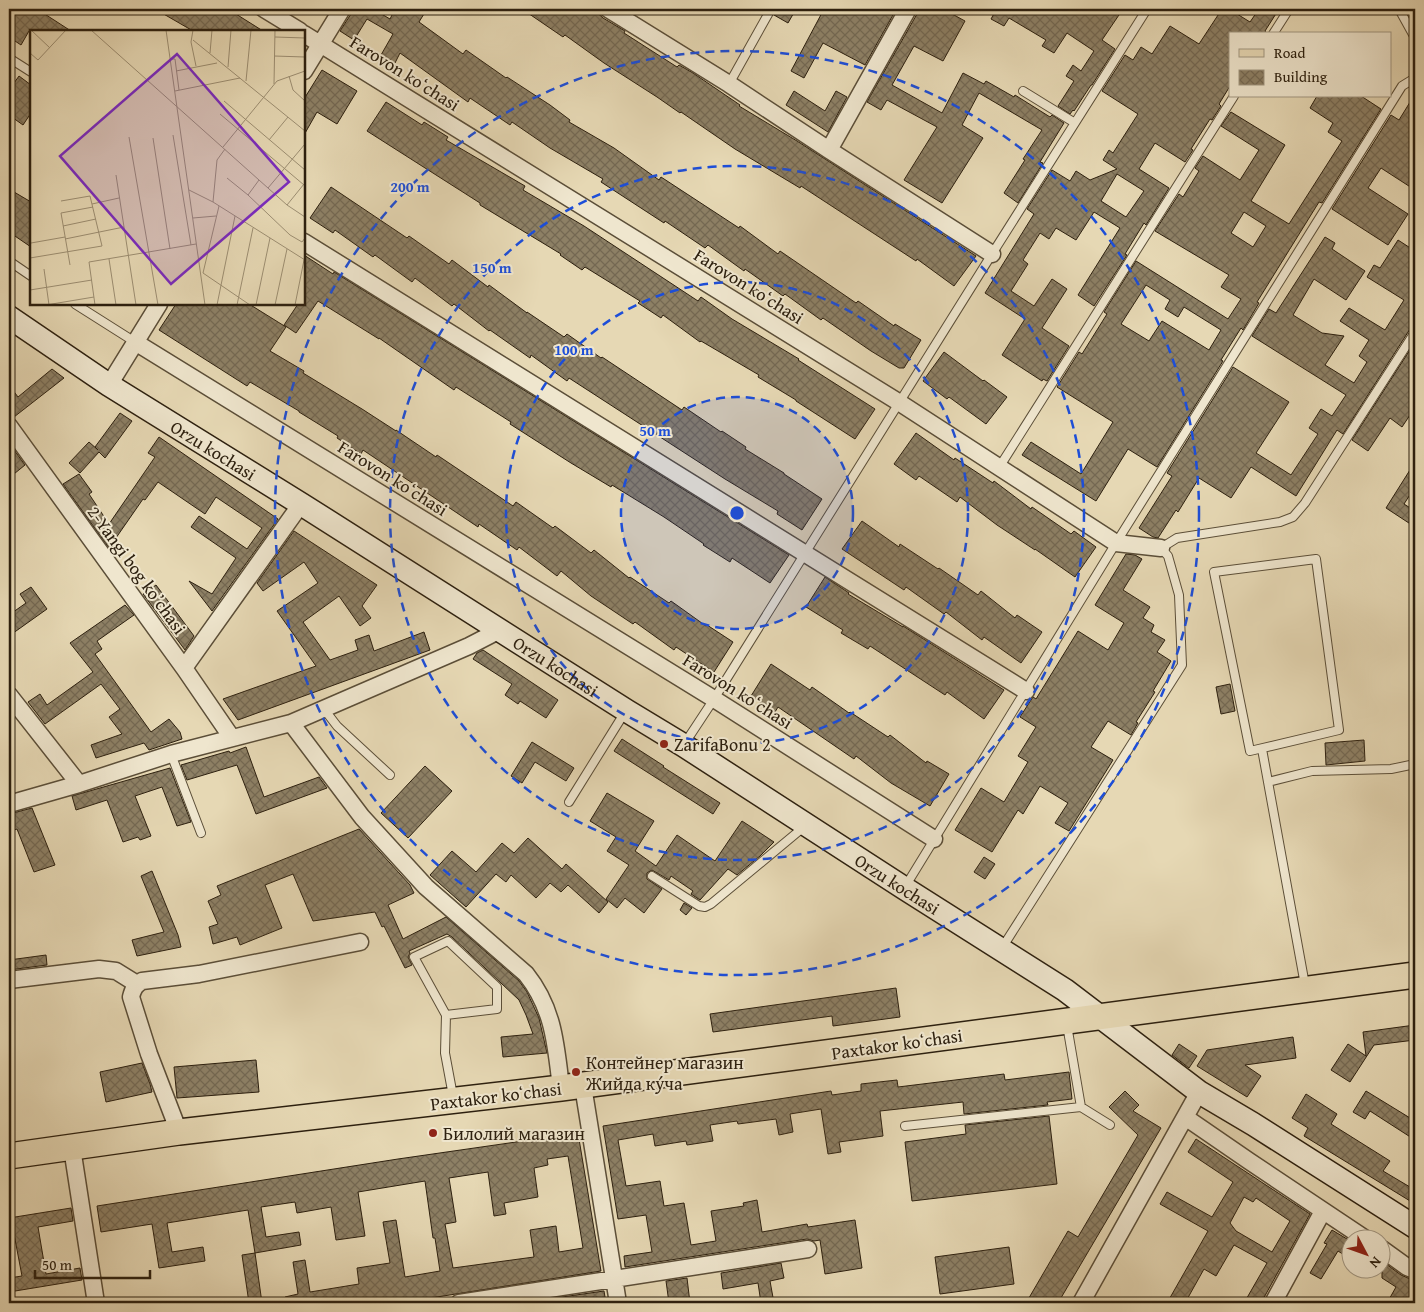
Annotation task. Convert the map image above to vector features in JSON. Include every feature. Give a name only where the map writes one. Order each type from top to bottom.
[{"type":"main road","name":"Orzu kochasi","points":[[9,317],[109,385],[301,504],[626,711],[684,745],[1065,990],[1199,1092],[1415,1227]]},
{"type":"main road","name":"Paxtakor koʻchasi","points":[[9,1156],[179,1132],[572,1087],[1067,1022],[1305,988],[1415,975]]},
{"type":"street","points":[[264,9],[298,30]]},
{"type":"street","points":[[305,69],[342,9]]},
{"type":"street","points":[[608,9],[624,13],[829,150],[992,254]]},
{"type":"street","points":[[829,150],[908,9]]},
{"type":"street","name":"Farovon koʻchasi","points":[[305,35],[900,403],[1000,466],[1116,543],[1161,548]]},
{"type":"street","points":[[305,243],[1026,691]]},
{"type":"street","points":[[109,385],[158,305]]},
{"type":"street","name":"Farovon koʻchasi","points":[[135,342],[714,699],[934,839]]},
{"type":"street","name":"2-Yangi bog koʼchasi","points":[[9,426],[184,668],[232,738]]},
{"type":"street","points":[[184,668],[301,504]]},
{"type":"street","points":[[9,804],[171,754],[291,724],[469,646],[500,630]]},
{"type":"street","points":[[9,695],[78,784]]},
{"type":"street","points":[[291,724],[362,817],[426,887],[526,974],[533,983],[548,1012],[555,1044],[572,1087],[618,1303]]},
{"type":"street","points":[[179,1132],[149,1054],[132,997],[133,989],[137,984],[142,981],[199,974],[360,942]]},
{"type":"street","points":[[9,980],[99,969],[116,971],[137,984]]},
{"type":"street","points":[[1081,1303],[1199,1092]]},
{"type":"street","points":[[1185,1117],[1352,1230]]},
{"type":"street","points":[[72,1148],[96,1303]]},
{"type":"street","points":[[1273,1303],[1323,1211]]},
{"type":"street","points":[[459,1303],[808,1249]]},
{"type":"street","points":[[1392,1257],[1407,1267],[1414,1269]]},
{"type":"lane","points":[[729,84],[771,9]]},
{"type":"lane","points":[[684,745],[1147,9]]},
{"type":"lane","points":[[1274,32],[1289,9]]},
{"type":"lane","points":[[1399,9],[1415,38]]},
{"type":"lane","points":[[9,58],[30,71]]},
{"type":"lane","points":[[904,888],[1116,543],[1402,86],[1415,78]]},
{"type":"lane","points":[[1023,91],[1075,123]]},
{"type":"lane","points":[[1000,466],[1233,98]]},
{"type":"lane","points":[[9,261],[30,275]]},
{"type":"lane","points":[[77,305],[135,342]]},
{"type":"lane","points":[[1001,950],[1182,665],[1179,595],[1168,556],[1161,548],[1177,538],[1280,522],[1293,517],[1305,504],[1415,332]]},
{"type":"lane","points":[[1316,559],[1339,730],[1262,749],[1250,751],[1214,572],[1316,559]]},
{"type":"lane","points":[[324,709],[337,726],[390,775]]},
{"type":"lane","points":[[569,802],[626,711]]},
{"type":"lane","points":[[1262,749],[1305,988]]},
{"type":"lane","points":[[171,754],[201,833]]},
{"type":"lane","points":[[1268,782],[1312,771],[1391,769],[1415,764]]},
{"type":"lane","points":[[652,876],[699,906],[705,907],[806,824]]},
{"type":"lane","points":[[446,1015],[497,1009],[497,987],[448,941],[414,957],[446,1015],[445,1053],[453,1101]]},
{"type":"lane","points":[[1067,1022],[1081,1107]]},
{"type":"lane","points":[[905,1126],[1081,1107],[1110,1125]]},
{"type":"building","points":[[9,9],[37,9],[69,30],[30,30],[21,45],[9,37]]},
{"type":"building","points":[[155,9],[228,9],[261,30],[191,30]]},
{"type":"building","points":[[352,9],[373,9],[390,19],[395,9],[427,9],[419,22],[463,54],[466,50],[506,78],[550,105],[570,120],[569,122],[614,148],[659,180],[661,177],[739,228],[740,226],[778,254],[780,251],[856,303],[858,301],[894,326],[895,324],[921,340],[904,368],[899,368],[871,351],[823,318],[821,320],[785,294],[783,296],[745,269],[744,271],[708,245],[705,248],[665,221],[664,223],[601,182],[603,179],[550,148],[512,122],[510,125],[470,98],[468,102],[400,53],[395,63],[381,55],[393,34],[367,19],[354,40],[340,31],[351,14]]},
{"type":"building","points":[[522,9],[593,9],[603,18],[625,31],[624,33],[677,67],[679,65],[693,73],[739,106],[976,256],[954,286],[917,259],[916,261],[801,186],[800,188],[735,149],[604,63],[565,35],[563,37]]},
{"type":"building","points":[[777,9],[796,9],[788,23],[774,15]]},
{"type":"building","points":[[824,9],[880,9],[893,15],[865,65],[823,43],[804,78],[791,71]]},
{"type":"building","points":[[918,9],[943,9],[965,21],[943,61],[914,46],[892,85],[942,113],[963,73],[984,84],[986,81],[1014,97],[1015,95],[1050,117],[1052,115],[1064,123],[1040,162],[1043,163],[1018,203],[1004,193],[1042,130],[979,93],[962,125],[983,138],[942,203],[904,180],[937,127],[887,100],[881,110],[867,102],[917,14]]},
{"type":"building","points":[[994,9],[1123,9],[1102,40],[1115,49],[1074,111],[1070,114],[1058,106],[1074,81],[1066,76],[1073,65],[1081,71],[1094,51],[1067,33],[1054,53],[1042,46],[1046,40],[1009,18],[1004,26],[991,19],[996,10]]},
{"type":"building","points":[[1222,9],[1229,9],[1250,22],[1259,9],[1279,9],[1266,32],[1229,32],[1229,88],[1219,104],[1221,106],[1212,120],[1210,119],[1185,162],[1155,143],[1139,169],[1169,188],[1146,225],[1144,223],[1125,254],[1127,255],[1094,306],[1078,295],[1120,228],[1094,212],[1076,240],[1056,228],[1049,239],[1040,233],[1023,260],[1028,264],[1011,291],[1034,306],[1052,279],[1067,289],[1042,328],[1069,346],[1047,381],[1043,379],[1042,381],[1002,355],[1025,319],[985,293],[1034,214],[1027,209],[1052,170],[1070,181],[1076,171],[1090,180],[1117,169],[1103,160],[1109,150],[1113,153],[1138,114],[1102,91],[1125,55],[1133,60],[1141,47],[1152,54],[1170,26],[1199,44]],"holes":[[[1117,174],[1144,191],[1126,217],[1101,201]]]},
{"type":"building","points":[[322,70],[357,91],[337,124],[317,112],[305,133],[305,97]]},
{"type":"building","points":[[19,76],[30,84],[30,114],[23,125],[9,115],[9,90]]},
{"type":"building","points":[[794,91],[825,111],[836,91],[847,97],[828,132],[786,105]]},
{"type":"building","points":[[1415,94],[1415,190],[1381,168],[1368,188],[1408,214],[1388,245],[1332,209],[1391,115],[1399,120]]},
{"type":"building","points":[[1316,98],[1364,98],[1381,109],[1322,203],[1319,202],[1257,302],[1259,303],[1243,330],[1241,328],[1221,360],[1223,361],[1157,467],[1128,449],[1096,501],[1022,455],[1031,442],[1081,474],[1113,422],[1057,387],[1079,352],[1082,354],[1107,314],[1104,312],[1136,261],[1228,319],[1241,299],[1221,287],[1229,275],[1155,231],[1179,194],[1183,197],[1199,171],[1195,168],[1203,156],[1240,180],[1259,150],[1221,126],[1231,112],[1285,145],[1251,201],[1289,224],[1342,141],[1328,132],[1333,123],[1310,108]],"holes":[[[1244,212],[1266,226],[1253,247],[1231,233]],[[1146,285],[1170,300],[1165,309],[1178,317],[1184,307],[1221,330],[1209,350],[1162,321],[1149,341],[1121,324]]]},
{"type":"building","points":[[386,102],[422,125],[424,122],[448,137],[446,140],[525,186],[523,190],[584,226],[698,301],[701,297],[732,319],[799,359],[875,409],[855,439],[758,377],[759,375],[700,342],[663,315],[661,318],[638,303],[640,301],[585,267],[582,270],[561,254],[480,205],[480,203],[367,131]]},
{"type":"building","points":[[331,187],[407,238],[409,236],[449,264],[452,260],[488,287],[489,285],[564,337],[567,334],[682,410],[684,407],[722,431],[746,447],[745,449],[822,499],[802,530],[777,514],[778,511],[569,378],[567,381],[531,355],[530,358],[489,331],[454,304],[452,306],[415,278],[412,282],[375,255],[373,257],[335,230],[333,233],[310,218]]},
{"type":"building","points":[[9,189],[30,201],[30,246],[9,232]]},
{"type":"building","points":[[1325,237],[1335,243],[1332,249],[1365,271],[1346,300],[1314,279],[1293,315],[1322,333],[1344,336],[1325,365],[1354,383],[1367,362],[1359,356],[1369,340],[1340,321],[1349,308],[1385,330],[1404,300],[1367,277],[1374,265],[1380,268],[1398,240],[1415,251],[1415,326],[1410,329],[1343,434],[1337,430],[1296,496],[1251,467],[1231,498],[1199,478],[1178,512],[1176,510],[1158,538],[1153,537],[1139,528],[1172,476],[1167,473],[1233,367],[1289,402],[1256,453],[1291,475],[1318,434],[1309,428],[1321,409],[1332,416],[1346,395],[1252,336],[1269,309],[1276,313]]},
{"type":"building","points":[[305,256],[789,555],[770,583],[732,558],[730,562],[664,517],[612,485],[611,487],[571,463],[456,387],[454,390],[379,338],[318,301],[296,333],[284,325],[297,305],[305,305]]},
{"type":"building","points":[[175,305],[251,305],[286,327],[270,351],[436,457],[437,455],[513,506],[516,502],[553,528],[555,526],[591,553],[594,550],[629,578],[669,603],[671,601],[706,626],[733,642],[714,672],[676,647],[674,650],[635,622],[633,624],[591,596],[561,571],[557,576],[519,547],[517,550],[479,524],[478,527],[363,450],[361,454],[337,438],[338,436],[299,411],[250,382],[247,386],[159,330]]},
{"type":"building","points":[[1415,342],[1415,418],[1410,415],[1402,427],[1390,418],[1368,451],[1352,440]]},
{"type":"building","points":[[944,352],[1007,397],[986,424],[923,381]]},
{"type":"building","points":[[52,369],[64,378],[14,417],[9,416],[9,385],[18,397]]},
{"type":"building","points":[[120,413],[132,421],[105,458],[99,452],[80,473],[69,463],[89,442],[98,450],[95,447]]},
{"type":"building","points":[[916,433],[954,460],[955,458],[993,483],[994,481],[1031,509],[1032,507],[1071,534],[1074,531],[1096,547],[1075,577],[997,525],[960,497],[957,502],[919,476],[916,480],[894,464]]},
{"type":"building","points":[[159,437],[278,519],[212,611],[189,581],[212,594],[236,558],[191,527],[199,516],[247,549],[262,528],[216,497],[205,514],[158,482],[145,500],[143,499],[109,548],[63,484],[79,474],[92,492],[89,494],[109,524],[155,457],[148,453]]},
{"type":"building","points":[[9,443],[25,465],[9,478]]},
{"type":"building","points":[[1415,462],[1415,487],[1404,504],[1415,511],[1415,527],[1386,508]]},
{"type":"building","points":[[862,521],[899,547],[900,544],[978,595],[981,591],[1015,618],[1017,615],[1042,632],[1021,663],[984,637],[982,640],[946,612],[944,614],[906,587],[904,590],[842,549]]},
{"type":"building","points":[[294,531],[377,585],[362,606],[371,618],[360,626],[339,596],[303,622],[330,660],[358,650],[355,640],[369,635],[374,651],[424,632],[430,650],[238,720],[223,699],[316,666],[277,611],[318,583],[304,562],[263,591],[257,583]]},
{"type":"building","points":[[1126,554],[1135,555],[1142,559],[1123,590],[1150,607],[1143,618],[1154,625],[1151,632],[1165,640],[1157,652],[1171,661],[1153,691],[1155,692],[1136,722],[1138,723],[1131,735],[1108,721],[1091,747],[1113,760],[1069,831],[1055,823],[1068,803],[1040,786],[1023,814],[1018,810],[992,852],[955,830],[981,788],[1004,802],[1028,762],[1018,756],[1036,727],[1020,717],[1033,697],[1036,699],[1078,631],[1108,650],[1124,623],[1095,605]]},
{"type":"building","points":[[825,577],[848,594],[903,626],[1004,690],[984,719],[947,692],[945,695],[870,646],[868,649],[841,633],[843,630],[806,607]]},
{"type":"building","points":[[156,585],[194,636],[185,650],[143,594]]},
{"type":"building","points":[[31,587],[47,609],[9,636],[9,615],[26,603],[20,594]]},
{"type":"building","points":[[125,605],[134,615],[97,641],[102,649],[95,654],[151,732],[169,719],[180,732],[182,739],[149,750],[144,743],[96,758],[91,745],[122,734],[109,717],[120,709],[101,684],[45,724],[28,702],[40,694],[47,705],[93,672],[70,643]]},
{"type":"building","points":[[483,650],[558,700],[546,718],[520,701],[518,704],[505,695],[512,684],[473,659],[477,653]]},
{"type":"building","points":[[771,664],[810,690],[812,687],[888,737],[890,735],[926,763],[927,761],[949,774],[930,806],[891,783],[856,756],[854,759],[778,707],[775,712],[751,696]]},
{"type":"building","points":[[1230,684],[1235,711],[1221,714],[1216,687]]},
{"type":"building","points":[[622,739],[720,803],[713,814],[614,751]]},
{"type":"building","points":[[1364,740],[1365,761],[1326,765],[1325,743]]},
{"type":"building","points":[[532,742],[574,768],[566,781],[535,762],[522,783],[511,776]]},
{"type":"building","points":[[246,747],[264,797],[319,777],[327,788],[256,814],[237,765],[187,780],[181,765],[229,751],[230,753]]},
{"type":"building","points":[[425,766],[452,791],[408,838],[381,813]]},
{"type":"building","points":[[170,768],[191,822],[177,826],[162,787],[135,796],[151,836],[140,840],[138,837],[123,842],[107,800],[76,810],[72,796]]},
{"type":"building","points":[[607,793],[654,821],[635,851],[656,866],[677,835],[715,861],[742,821],[774,842],[737,875],[728,869],[700,900],[691,894],[693,891],[671,876],[669,880],[652,870],[647,873],[647,879],[662,889],[644,913],[625,898],[617,908],[606,899],[629,865],[607,851],[616,837],[590,821]]},
{"type":"building","points":[[32,808],[55,865],[34,872],[17,829],[9,832],[9,814]]},
{"type":"building","points":[[359,829],[410,885],[414,893],[388,905],[403,939],[446,917],[519,981],[527,992],[539,1018],[547,1053],[503,1057],[501,1037],[533,1034],[526,1015],[519,1000],[452,937],[447,934],[409,951],[408,957],[412,965],[405,968],[375,912],[313,921],[293,874],[265,885],[282,928],[240,945],[237,937],[213,944],[209,927],[218,924],[208,901],[221,895],[217,886]]},
{"type":"building","points":[[528,838],[562,869],[566,864],[608,902],[599,913],[568,885],[561,892],[550,883],[536,898],[511,875],[506,882],[496,874],[466,907],[430,875],[452,851],[476,872],[502,843],[514,853]]},
{"type":"building","points":[[984,857],[995,864],[985,879],[974,872]]},
{"type":"building","points":[[152,871],[181,947],[137,956],[132,940],[164,932],[141,876]]},
{"type":"building","points":[[684,903],[692,908],[686,915],[680,910]]},
{"type":"building","points":[[46,955],[47,965],[9,970],[9,960]]},
{"type":"building","points":[[896,988],[900,1017],[833,1026],[832,1016],[713,1032],[710,1014]]},
{"type":"building","points":[[1415,1025],[1415,1040],[1374,1045],[1350,1082],[1331,1070],[1348,1044],[1366,1056],[1363,1032]]},
{"type":"building","points":[[1293,1037],[1296,1058],[1245,1065],[1261,1076],[1247,1097],[1197,1066],[1207,1050]]},
{"type":"building","points":[[1179,1044],[1197,1056],[1189,1068],[1172,1055]]},
{"type":"building","points":[[256,1060],[259,1092],[177,1098],[174,1067]]},
{"type":"building","points":[[142,1063],[152,1092],[106,1102],[100,1072]]},
{"type":"building","points":[[1069,1072],[1072,1099],[1047,1102],[1048,1105],[964,1114],[963,1102],[880,1111],[883,1136],[839,1142],[841,1152],[828,1154],[821,1109],[790,1114],[793,1132],[779,1135],[776,1119],[738,1124],[737,1121],[710,1125],[713,1141],[687,1145],[686,1141],[655,1146],[653,1134],[618,1140],[626,1186],[660,1181],[664,1206],[684,1203],[691,1245],[716,1241],[711,1211],[744,1206],[743,1203],[757,1200],[762,1232],[807,1224],[808,1227],[855,1220],[862,1268],[825,1274],[820,1240],[807,1239],[625,1267],[624,1256],[652,1252],[646,1215],[618,1219],[603,1126],[831,1091],[832,1095],[861,1091],[861,1084],[897,1080],[898,1087],[1004,1074],[1005,1080]]},
{"type":"building","points":[[1125,1091],[1139,1105],[1133,1111],[1161,1128],[1058,1303],[1026,1303],[1068,1231],[1078,1237],[1138,1135],[1109,1107]]},
{"type":"building","points":[[1366,1091],[1415,1121],[1415,1140],[1370,1111],[1365,1119],[1353,1112]]},
{"type":"building","points":[[1306,1094],[1337,1114],[1331,1124],[1390,1161],[1383,1171],[1415,1190],[1415,1204],[1304,1136],[1308,1128],[1292,1118]]},
{"type":"building","points":[[1049,1116],[1057,1184],[912,1201],[905,1142],[966,1134],[965,1125]]},
{"type":"building","points":[[578,1133],[601,1271],[399,1303],[286,1303],[285,1297],[298,1294],[293,1262],[305,1260],[310,1292],[359,1284],[357,1268],[390,1263],[383,1222],[396,1220],[405,1277],[440,1271],[425,1181],[358,1192],[365,1236],[336,1240],[331,1207],[297,1213],[295,1202],[261,1207],[266,1237],[299,1232],[301,1245],[255,1253],[248,1210],[167,1223],[172,1252],[203,1247],[205,1261],[159,1268],[152,1224],[101,1232],[97,1206],[398,1159],[530,1140],[531,1142]],"holes":[[[568,1156],[583,1248],[559,1252],[556,1226],[530,1230],[534,1257],[453,1268],[445,1224],[456,1222],[449,1178],[488,1172],[494,1216],[506,1214],[504,1203],[538,1197],[534,1168],[548,1165],[547,1159]]]},
{"type":"building","points":[[1196,1139],[1310,1214],[1261,1303],[1244,1303],[1267,1263],[1234,1245],[1216,1276],[1204,1269],[1185,1303],[1167,1303],[1208,1231],[1160,1204],[1167,1192],[1212,1217],[1233,1182],[1188,1152]],"holes":[[[1244,1197],[1253,1202],[1256,1198],[1290,1221],[1272,1252],[1236,1231],[1230,1223]]]},
{"type":"building","points":[[71,1208],[73,1221],[38,1227],[46,1274],[80,1268],[82,1280],[9,1292],[9,1278],[22,1276],[14,1234],[9,1235],[9,1218]]},
{"type":"building","points":[[1332,1230],[1342,1236],[1342,1254],[1338,1251],[1321,1279],[1310,1273],[1327,1244],[1324,1243]]},
{"type":"building","points":[[1009,1247],[1014,1284],[940,1294],[935,1257]]},
{"type":"building","points":[[255,1253],[262,1303],[249,1303],[242,1255]]},
{"type":"building","points":[[781,1263],[784,1278],[770,1281],[774,1303],[761,1303],[758,1283],[723,1289],[721,1273]]},
{"type":"building","points":[[1392,1268],[1415,1281],[1415,1299],[1410,1296],[1405,1303],[1387,1303],[1396,1287],[1385,1280],[1392,1280]]},
{"type":"building","points":[[687,1278],[690,1303],[669,1303],[666,1281]]},
{"type":"building","points":[[604,1291],[606,1303],[556,1303],[555,1298]]},
{"type":"place","name":"ZarifaBonu 2","points":[[664,744]]},
{"type":"place","name":"Контейнер магазин Жийда ку́ча","points":[[576,1072]]},
{"type":"place","name":"Билолий магазин","points":[[433,1133]]}]
